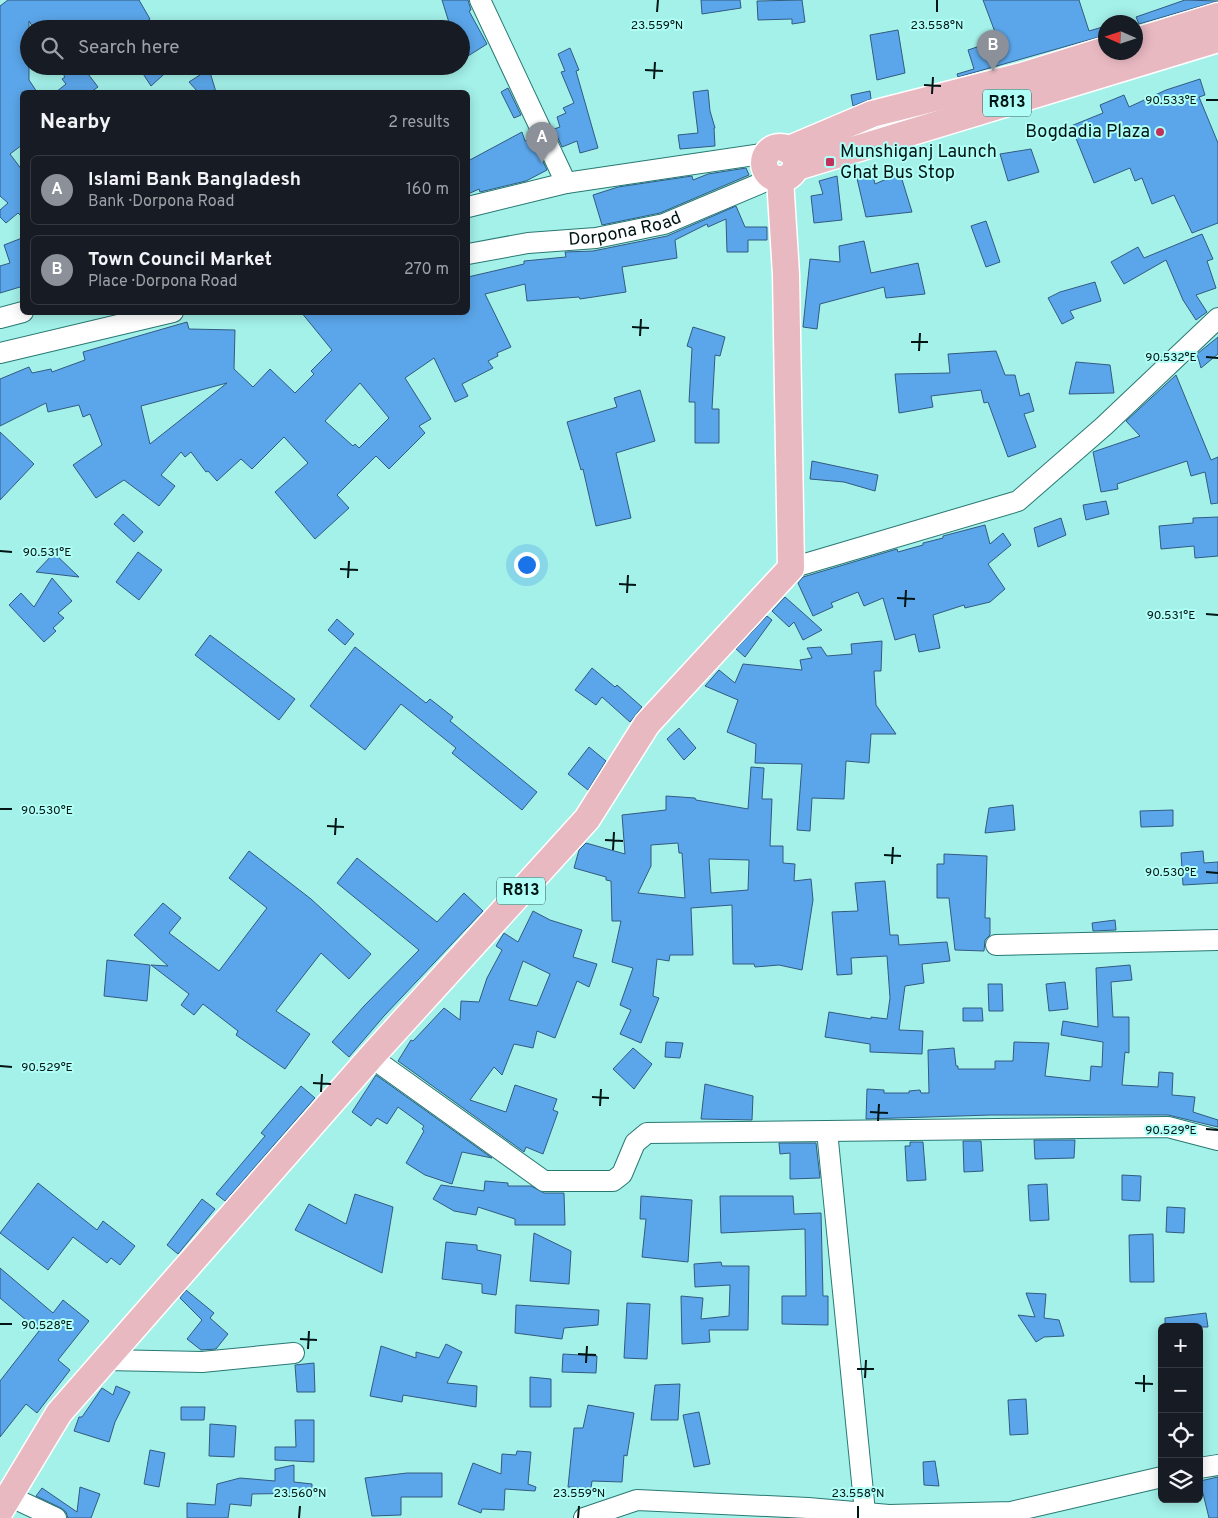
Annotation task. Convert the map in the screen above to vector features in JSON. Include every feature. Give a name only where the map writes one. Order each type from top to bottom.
[{"type":"main road","points":[[1143,39],[1218,16]]},
{"type":"main road","name":"Dorpona Road","points":[[781,165],[1218,39]]},
{"type":"main road","name":"Dorpona Road","points":[[781,165],[872,114],[1022,76],[1098,52]]},
{"type":"main road","points":[[781,165],[786,274],[791,568]]},
{"type":"main road","name":"R813","points":[[4,1503],[59,1413],[371,1057],[587,819],[647,724],[791,568]]},
{"type":"street","points":[[480,0],[566,184]]},
{"type":"street","name":"Dorpona Road","points":[[470,207],[566,184],[781,165]]},
{"type":"street","name":"Dorpona Road","points":[[470,254],[528,243],[596,238],[664,224],[781,165]]},
{"type":"street","points":[[0,318],[20,313]]},
{"type":"street","points":[[0,353],[160,315]]},
{"type":"street","points":[[791,568],[1018,501],[1104,426],[1218,318]]},
{"type":"street","points":[[996,945],[1218,940]]},
{"type":"street","points":[[371,1057],[544,1181],[613,1181],[622,1174],[635,1143],[647,1133],[1168,1127],[1218,1140]]},
{"type":"street","points":[[826,1131],[865,1512]]},
{"type":"street","points":[[106,1360],[202,1362],[294,1353]]},
{"type":"street","points":[[1203,1467],[1218,1465]]},
{"type":"street","points":[[584,1518],[637,1500],[865,1512],[889,1516],[1011,1512],[1158,1478]]},
{"type":"street","points":[[4,1503],[56,1518]]},
{"type":"building","points":[[8,0],[139,0],[150,19],[20,20],[20,75],[29,75],[29,80],[36,90],[20,90],[20,146],[10,154],[20,167],[20,215],[18,213],[6,223],[0,217],[0,210],[8,203],[0,196],[0,6]]},
{"type":"building","points":[[442,0],[468,0],[471,10],[469,11],[487,44],[470,55],[470,20],[448,20]]},
{"type":"building","points":[[701,0],[740,0],[741,8],[702,14]]},
{"type":"building","points":[[802,0],[805,22],[792,24],[792,19],[758,20],[757,1]]},
{"type":"building","points":[[983,0],[1079,0],[1089,31],[1098,28],[1098,37],[958,77],[957,74],[974,69],[968,50],[998,40]]},
{"type":"building","points":[[1185,0],[1218,1],[1143,23],[1142,15]]},
{"type":"building","points":[[898,30],[905,73],[877,80],[870,35]]},
{"type":"building","points":[[570,48],[579,70],[576,71],[598,148],[580,153],[577,141],[562,147],[554,129],[560,127],[557,117],[566,113],[563,108],[574,103],[561,72],[565,71],[558,54]]},
{"type":"building","points":[[64,75],[89,75],[98,87],[94,90],[58,90],[66,84],[62,79],[65,77]]},
{"type":"building","points":[[144,75],[163,75],[151,86]]},
{"type":"building","points":[[200,75],[211,75],[215,90],[196,90],[189,82]]},
{"type":"building","points":[[1200,79],[1205,95],[1199,97],[1218,143],[1218,223],[1192,233],[1174,195],[1152,204],[1142,178],[1135,181],[1130,168],[1094,183],[1071,126],[1103,113],[1100,105],[1124,95],[1129,107],[1166,90]]},
{"type":"building","points":[[508,88],[521,115],[514,118],[501,92]]},
{"type":"building","points":[[708,90],[710,111],[715,128],[715,146],[680,149],[678,135],[698,133],[693,92]]},
{"type":"building","points":[[870,91],[871,99],[853,106],[851,95]]},
{"type":"building","points":[[522,132],[525,141],[532,138],[547,170],[526,181],[480,192],[479,189],[470,193],[470,160]]},
{"type":"building","points":[[1031,149],[1039,172],[1008,181],[1000,154]]},
{"type":"building","points":[[871,167],[875,184],[900,173],[912,212],[866,217],[855,170]]},
{"type":"building","points":[[746,168],[749,175],[660,213],[602,225],[593,195],[618,187],[692,176],[693,180],[708,174]]},
{"type":"building","points":[[837,176],[842,220],[814,223],[811,196],[823,194],[819,181]]},
{"type":"building","points":[[736,206],[745,227],[767,227],[767,240],[748,240],[748,252],[727,252],[726,219],[708,227],[707,224],[675,240],[677,258],[622,267],[626,292],[580,299],[579,297],[527,301],[525,284],[485,294],[511,347],[497,353],[498,356],[488,361],[493,368],[462,384],[468,396],[455,402],[434,358],[405,378],[431,419],[419,426],[425,433],[389,469],[376,456],[337,495],[349,508],[315,539],[275,492],[308,463],[284,437],[252,469],[241,459],[217,481],[208,471],[206,472],[191,452],[185,457],[181,452],[161,475],[175,486],[159,506],[124,480],[96,498],[73,465],[102,445],[90,414],[83,417],[79,405],[48,412],[46,403],[0,426],[0,379],[29,367],[32,373],[51,369],[52,372],[85,360],[83,352],[187,322],[189,329],[235,330],[234,369],[253,387],[270,369],[295,393],[314,374],[311,371],[332,350],[303,315],[470,315],[470,277],[524,264],[524,261],[566,257],[565,252],[593,251],[667,236]],"holes":[[[227,383],[150,444],[141,406]],[[360,383],[389,418],[359,448],[355,444],[353,446],[325,421]]]},
{"type":"building","points":[[986,221],[1000,262],[986,267],[971,226]]},
{"type":"building","points":[[1202,234],[1213,259],[1207,261],[1216,288],[1196,295],[1207,312],[1196,320],[1183,300],[1166,260],[1124,284],[1111,262],[1138,247],[1144,258]]},
{"type":"building","points":[[20,239],[20,287],[0,293],[0,266],[10,263],[4,245]]},
{"type":"building","points":[[864,241],[871,273],[918,263],[925,294],[886,298],[884,287],[820,304],[817,329],[803,327],[810,259],[840,262],[839,246]]},
{"type":"building","points":[[1095,282],[1101,301],[1070,311],[1074,318],[1062,324],[1048,298],[1060,292]]},
{"type":"building","points":[[693,327],[725,337],[720,356],[715,355],[712,409],[719,409],[719,443],[695,443],[695,402],[689,402],[692,348],[687,346]]},
{"type":"building","points":[[1218,337],[1218,354],[1201,368],[1197,354]]},
{"type":"building","points":[[996,351],[1005,375],[1015,375],[1020,396],[1029,393],[1034,411],[1024,414],[1036,447],[1008,457],[988,402],[984,403],[981,390],[931,396],[933,407],[899,413],[895,374],[950,373],[948,354]]},
{"type":"building","points":[[1076,362],[1110,365],[1114,393],[1069,394]]},
{"type":"building","points":[[1176,375],[1211,460],[1218,457],[1218,503],[1211,504],[1205,472],[1191,476],[1187,461],[1117,484],[1118,489],[1101,492],[1093,452],[1140,436],[1126,421]]},
{"type":"building","points":[[640,390],[655,441],[616,453],[631,518],[596,526],[583,469],[581,470],[567,422],[617,407],[614,398]]},
{"type":"building","points":[[0,432],[34,464],[0,500]]},
{"type":"building","points":[[812,461],[878,475],[875,491],[844,482],[810,479]]},
{"type":"building","points":[[1106,501],[1109,514],[1086,520],[1083,505]]},
{"type":"building","points":[[123,514],[143,532],[134,542],[114,524]]},
{"type":"building","points":[[1218,517],[1218,556],[1195,558],[1194,546],[1161,549],[1159,526],[1193,523],[1193,518]]},
{"type":"building","points":[[1061,518],[1066,535],[1038,547],[1034,528]]},
{"type":"building","points":[[985,525],[990,544],[1003,533],[1011,545],[988,564],[1005,589],[990,602],[965,608],[964,605],[933,615],[940,648],[919,652],[915,634],[895,640],[883,598],[864,606],[858,592],[831,603],[833,607],[813,616],[798,583],[803,577],[897,549],[898,552],[923,545],[923,543],[943,538],[943,536]]},
{"type":"building","points":[[138,552],[162,570],[139,600],[116,582]]},
{"type":"building","points":[[54,553],[79,577],[36,572]]},
{"type":"building","points":[[52,578],[72,601],[58,613],[64,618],[53,628],[56,631],[44,642],[9,605],[21,593],[34,607]]},
{"type":"building","points":[[785,597],[822,630],[803,640],[794,622],[789,627],[772,611]]},
{"type":"building","points":[[767,616],[772,620],[745,657],[736,649]]},
{"type":"building","points":[[337,619],[354,634],[345,645],[328,630]]},
{"type":"building","points":[[210,635],[295,699],[279,720],[195,655]]},
{"type":"building","points":[[882,641],[881,671],[874,671],[876,705],[896,734],[871,734],[869,763],[846,761],[844,799],[812,798],[810,831],[797,830],[802,764],[755,763],[756,744],[727,732],[738,700],[705,686],[719,670],[735,683],[743,664],[802,670],[800,660],[812,658],[807,648],[821,647],[827,656],[852,654],[851,644]]},
{"type":"building","points":[[355,647],[426,703],[430,699],[453,717],[450,721],[537,792],[522,810],[452,753],[456,748],[401,704],[365,750],[310,706]]},
{"type":"building","points":[[592,668],[615,687],[617,685],[642,707],[630,722],[602,697],[596,705],[575,690]]},
{"type":"building","points":[[679,728],[696,748],[684,760],[667,739]]},
{"type":"building","points":[[589,747],[606,761],[588,790],[568,774]]},
{"type":"building","points":[[751,767],[764,768],[762,799],[772,799],[770,846],[783,846],[783,863],[795,864],[794,881],[811,879],[813,900],[802,970],[779,965],[755,967],[754,964],[733,964],[732,905],[691,908],[693,955],[670,955],[669,961],[657,959],[653,996],[659,998],[641,1043],[620,1034],[631,1010],[620,1005],[633,968],[612,962],[621,921],[612,921],[611,881],[606,880],[606,877],[574,868],[579,850],[586,843],[625,854],[622,815],[666,810],[666,796],[695,798],[696,800],[748,809]],"holes":[[[678,843],[679,853],[682,853],[685,898],[638,893],[651,866],[651,845]],[[709,859],[749,860],[748,890],[711,893]]]},
{"type":"building","points":[[1013,805],[1015,830],[985,833],[989,808]]},
{"type":"building","points":[[1173,810],[1173,826],[1141,827],[1140,811]]},
{"type":"building","points":[[249,851],[311,899],[371,954],[349,979],[321,953],[276,1011],[310,1034],[285,1069],[236,1035],[238,1031],[203,1004],[194,1015],[181,1005],[189,994],[151,965],[168,966],[134,935],[163,903],[181,918],[169,933],[219,971],[267,908],[229,878]]},
{"type":"building","points":[[1203,851],[1204,863],[1218,862],[1218,883],[1183,885],[1181,853]]},
{"type":"building","points":[[944,854],[987,856],[985,918],[990,918],[990,935],[985,940],[984,951],[955,950],[949,898],[937,898],[937,864],[944,864]]},
{"type":"building","points":[[357,858],[437,922],[464,893],[483,911],[384,1016],[349,1057],[332,1042],[419,950],[337,883]]},
{"type":"building","points":[[885,881],[890,935],[898,935],[899,945],[947,942],[950,961],[922,964],[924,983],[905,986],[899,1030],[923,1031],[922,1054],[870,1052],[870,1044],[825,1037],[829,1012],[871,1019],[871,1017],[887,1019],[890,998],[887,956],[851,958],[852,974],[837,975],[832,912],[858,911],[855,883]]},
{"type":"building","points":[[533,911],[550,920],[582,930],[573,957],[597,964],[589,987],[577,981],[555,1038],[537,1031],[533,1048],[514,1044],[502,1075],[494,1067],[470,1100],[506,1112],[515,1085],[557,1099],[553,1110],[558,1112],[543,1154],[526,1147],[524,1152],[398,1061],[411,1040],[413,1041],[444,1008],[460,1020],[461,1001],[479,1002],[487,978],[502,950],[496,946],[504,933],[518,942]],"holes":[[[523,961],[550,974],[537,1006],[509,1000]]]},
{"type":"building","points":[[1115,920],[1116,930],[1093,931],[1092,923]]},
{"type":"building","points":[[107,960],[150,965],[147,1001],[104,996]]},
{"type":"building","points":[[1130,965],[1132,980],[1111,982],[1113,1017],[1129,1017],[1129,1053],[1125,1052],[1122,1085],[1158,1087],[1159,1072],[1173,1073],[1172,1095],[1195,1097],[1193,1112],[1218,1120],[1218,1127],[1168,1115],[990,1115],[866,1119],[867,1089],[884,1090],[884,1093],[909,1093],[909,1091],[920,1090],[921,1093],[929,1093],[928,1050],[954,1048],[958,1069],[995,1069],[995,1061],[1013,1061],[1014,1042],[1049,1043],[1045,1076],[1090,1081],[1091,1066],[1102,1067],[1103,1042],[1061,1035],[1063,1021],[1098,1027],[1096,968]]},
{"type":"building","points":[[1065,982],[1068,1009],[1049,1011],[1046,984]]},
{"type":"building","points":[[988,984],[1002,984],[1003,1011],[989,1011]]},
{"type":"building","points":[[963,1008],[982,1008],[983,1021],[963,1021]]},
{"type":"building","points":[[666,1042],[683,1043],[680,1058],[665,1057]]},
{"type":"building","points":[[633,1048],[652,1064],[634,1089],[613,1069]]},
{"type":"building","points":[[376,1075],[492,1158],[462,1152],[452,1184],[425,1175],[406,1163],[424,1131],[422,1129],[424,1126],[398,1107],[387,1124],[377,1118],[371,1126],[352,1112]]},
{"type":"building","points":[[705,1084],[753,1096],[752,1120],[701,1119]]},
{"type":"building","points":[[301,1086],[315,1098],[225,1201],[216,1194],[265,1136],[261,1133]]},
{"type":"building","points":[[1034,1140],[1075,1140],[1074,1158],[1035,1159]]},
{"type":"building","points":[[963,1141],[981,1141],[983,1171],[964,1172]]},
{"type":"building","points":[[910,1142],[923,1142],[926,1180],[907,1181],[905,1146],[910,1146]]},
{"type":"building","points":[[779,1143],[816,1143],[820,1178],[790,1179],[790,1153],[780,1154]]},
{"type":"building","points":[[1122,1175],[1141,1176],[1140,1201],[1122,1200]]},
{"type":"building","points":[[485,1181],[508,1183],[508,1186],[531,1186],[544,1193],[564,1193],[565,1225],[515,1225],[515,1219],[478,1207],[476,1215],[454,1211],[433,1199],[441,1185],[484,1191]]},
{"type":"building","points":[[38,1183],[97,1230],[103,1221],[135,1246],[120,1265],[111,1258],[107,1263],[73,1237],[48,1270],[0,1233]]},
{"type":"building","points":[[1047,1184],[1049,1220],[1030,1221],[1028,1185]]},
{"type":"building","points":[[355,1194],[393,1207],[382,1273],[295,1230],[309,1204],[346,1224]]},
{"type":"building","points":[[641,1196],[692,1200],[688,1262],[642,1257],[646,1219],[640,1219]]},
{"type":"building","points":[[720,1196],[793,1196],[794,1214],[821,1213],[823,1296],[828,1296],[828,1325],[782,1324],[782,1296],[806,1296],[805,1229],[721,1233]]},
{"type":"building","points":[[202,1199],[215,1209],[178,1254],[167,1245]]},
{"type":"building","points":[[1167,1207],[1185,1208],[1184,1233],[1166,1232]]},
{"type":"building","points":[[534,1233],[571,1251],[569,1284],[530,1281]]},
{"type":"building","points":[[1153,1234],[1154,1282],[1130,1282],[1129,1235]]},
{"type":"building","points":[[446,1242],[477,1245],[477,1250],[501,1255],[496,1295],[482,1293],[482,1284],[442,1279]]},
{"type":"building","points":[[721,1262],[722,1266],[749,1266],[748,1330],[709,1330],[710,1342],[682,1344],[681,1296],[703,1298],[701,1319],[729,1316],[730,1285],[695,1287],[694,1264]]},
{"type":"building","points":[[0,1268],[53,1313],[63,1300],[89,1321],[58,1360],[70,1370],[37,1413],[26,1404],[0,1437],[0,1381],[39,1331],[0,1298]]},
{"type":"building","points":[[186,1290],[214,1313],[210,1318],[228,1334],[216,1349],[201,1350],[187,1339],[202,1320],[180,1298]]},
{"type":"building","points":[[1026,1293],[1046,1294],[1044,1318],[1059,1320],[1064,1336],[1044,1337],[1036,1342],[1018,1315],[1035,1317]]},
{"type":"building","points":[[627,1303],[650,1304],[647,1359],[624,1358]]},
{"type":"building","points":[[516,1305],[599,1310],[598,1325],[564,1328],[562,1339],[515,1333]]},
{"type":"building","points":[[1206,1313],[1208,1327],[1203,1327],[1203,1323],[1165,1323],[1165,1318]]},
{"type":"building","points":[[446,1344],[462,1352],[447,1383],[477,1386],[476,1407],[403,1395],[402,1402],[370,1396],[381,1346],[416,1358],[416,1352],[439,1358]]},
{"type":"building","points":[[563,1354],[597,1356],[596,1373],[562,1372]]},
{"type":"building","points":[[314,1363],[315,1392],[297,1392],[295,1365]]},
{"type":"building","points":[[530,1377],[551,1379],[551,1407],[530,1407]]},
{"type":"building","points":[[680,1384],[678,1420],[651,1420],[655,1385]]},
{"type":"building","points":[[116,1386],[130,1392],[115,1422],[109,1442],[74,1431],[79,1417],[82,1417],[102,1388],[113,1395]]},
{"type":"building","points":[[1026,1399],[1028,1434],[1010,1435],[1008,1400]]},
{"type":"building","points":[[588,1405],[634,1413],[627,1456],[624,1455],[622,1482],[592,1481],[591,1488],[568,1487],[574,1428],[583,1428]]},
{"type":"building","points":[[181,1407],[205,1407],[204,1420],[181,1420]]},
{"type":"building","points":[[699,1412],[710,1464],[694,1467],[683,1415]]},
{"type":"building","points":[[295,1420],[314,1420],[314,1462],[275,1460],[275,1447],[296,1447]]},
{"type":"building","points":[[210,1424],[236,1426],[234,1457],[209,1456]]},
{"type":"building","points":[[150,1450],[165,1453],[159,1487],[144,1484]]},
{"type":"building","points":[[517,1451],[531,1452],[528,1484],[536,1487],[535,1491],[505,1489],[504,1510],[482,1509],[481,1513],[458,1504],[473,1463],[501,1474],[502,1454],[516,1455]]},
{"type":"building","points":[[935,1461],[939,1486],[924,1485],[923,1462]]},
{"type":"building","points":[[294,1465],[294,1482],[312,1484],[312,1493],[252,1494],[251,1506],[230,1504],[228,1518],[187,1518],[187,1503],[215,1505],[217,1484],[240,1478],[275,1481],[275,1469]]},
{"type":"building","points":[[407,1473],[442,1473],[442,1497],[401,1497],[401,1515],[372,1516],[365,1478]]},
{"type":"building","points":[[1218,1477],[1218,1518],[1209,1518],[1203,1493],[1203,1480]]},
{"type":"building","points":[[80,1487],[100,1494],[91,1518],[68,1518],[66,1512],[61,1508],[36,1496],[42,1488],[77,1512]]},
{"type":"place","name":"Town Council Market","points":[[993,71]]},
{"type":"place","name":"Bogdadia Plaza","points":[[1160,132]]},
{"type":"place","name":"Munshiganj Launch Ghat Bus Stop","points":[[830,162]]},
{"type":"place","name":"Islami Bank Bangladesh","points":[[542,163]]}]
